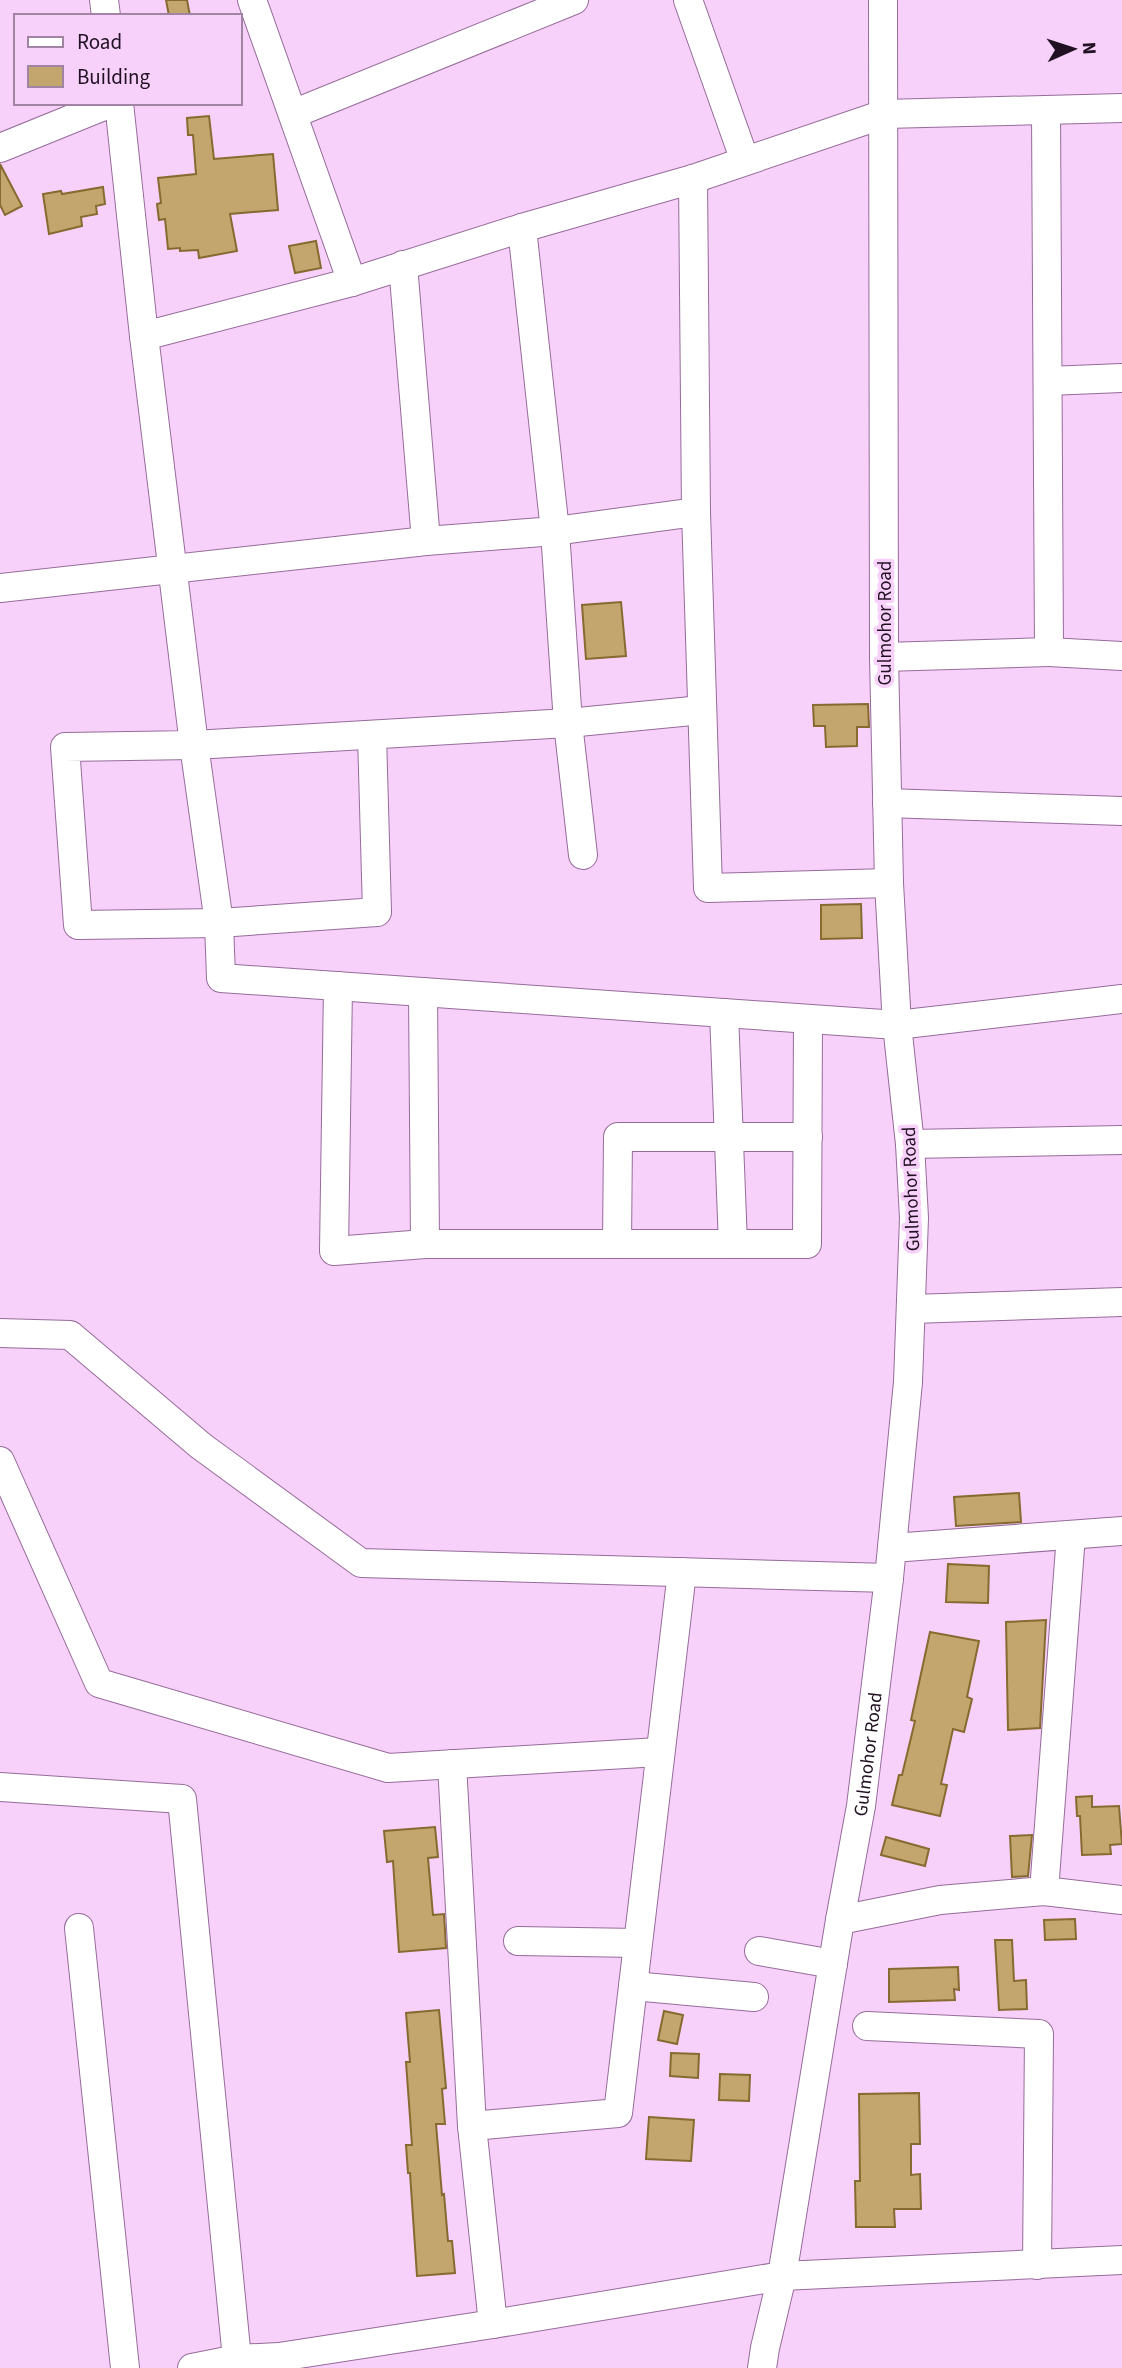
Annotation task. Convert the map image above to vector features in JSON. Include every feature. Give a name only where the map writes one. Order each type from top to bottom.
[{"type":"street","points":[[252,0],[352,282]]},
{"type":"street","points":[[293,114],[575,0]]},
{"type":"street","points":[[688,0],[746,161]]},
{"type":"street","name":"Gulmohor Road","points":[[762,2368],[782,2276],[839,1920],[861,1806],[889,1578],[908,1382],[912,1309],[914,1218],[910,1143],[897,1025],[887,803],[884,657],[883,0]]},
{"type":"street","points":[[0,148],[106,105]]},
{"type":"street","points":[[119,105],[144,336],[194,745],[219,923],[221,978],[897,1025],[1122,999]]},
{"type":"street","points":[[144,336],[352,282],[522,228],[693,179],[884,114],[1122,108]]},
{"type":"street","points":[[1046,110],[1049,652]]},
{"type":"street","points":[[693,179],[696,512],[708,888],[889,884]]},
{"type":"street","points":[[522,228],[555,531],[568,723],[583,855]]},
{"type":"street","points":[[403,265],[426,541]]},
{"type":"street","points":[[1048,382],[1122,378]]},
{"type":"street","points":[[0,588],[426,541],[555,531],[696,512]]},
{"type":"street","points":[[884,657],[1049,652],[1122,656]]},
{"type":"street","points":[[372,734],[377,912],[219,923],[78,925],[65,747],[194,745],[372,734],[568,723],[702,710]]},
{"type":"street","points":[[887,803],[1122,811]]},
{"type":"street","points":[[338,986],[334,1251],[425,1244],[807,1244],[808,1019]]},
{"type":"street","points":[[423,992],[425,1244]]},
{"type":"street","points":[[724,1013],[733,1244]]},
{"type":"street","points":[[617,1244],[618,1137],[808,1137]]},
{"type":"street","points":[[910,1143],[1122,1140]]},
{"type":"street","points":[[912,1309],[1122,1301]]},
{"type":"street","points":[[0,1333],[70,1335],[201,1446],[361,1563],[889,1578]]},
{"type":"street","points":[[0,1461],[99,1682],[388,1768],[659,1752]]},
{"type":"street","points":[[892,1548],[1122,1531]]},
{"type":"street","points":[[1044,1891],[1070,1535]]},
{"type":"street","points":[[472,2126],[618,2113],[682,1572]]},
{"type":"street","points":[[452,1764],[472,2126],[493,2324]]},
{"type":"street","points":[[0,1787],[182,1799],[237,2359]]},
{"type":"street","points":[[839,1920],[940,1900],[1044,1891],[1122,1900]]},
{"type":"street","points":[[79,1927],[125,2368]]},
{"type":"street","points":[[518,1941],[637,1943]]},
{"type":"street","points":[[759,1951],[833,1964]]},
{"type":"street","points":[[633,1986],[754,1997]]},
{"type":"street","points":[[867,2026],[1040,2034],[1037,2265]]},
{"type":"street","points":[[192,2368],[237,2359],[280,2362],[782,2276],[1122,2260]]},
{"type":"building","points":[[166,0],[187,0],[190,14],[169,14]]},
{"type":"building","points":[[209,116],[214,159],[273,154],[278,210],[230,214],[237,251],[199,258],[198,250],[168,249],[165,219],[159,220],[157,204],[161,203],[158,178],[196,174],[193,135],[188,135],[187,118]]},
{"type":"building","points":[[0,164],[22,206],[5,215],[0,205]]},
{"type":"building","points":[[103,187],[105,204],[96,206],[97,214],[81,217],[82,226],[49,234],[43,194],[61,191],[62,194]]},
{"type":"building","points":[[316,241],[321,268],[295,273],[289,246]]},
{"type":"building","points":[[621,602],[626,656],[586,659],[582,605]]},
{"type":"building","points":[[868,704],[869,727],[857,727],[857,746],[826,747],[825,726],[814,726],[813,705]]},
{"type":"building","points":[[861,904],[862,938],[821,939],[821,905]]},
{"type":"building","points":[[1019,1493],[1021,1522],[956,1526],[954,1497]]},
{"type":"building","points":[[948,1564],[989,1566],[988,1603],[946,1602]]},
{"type":"building","points":[[1046,1620],[1040,1728],[1008,1730],[1006,1622]]},
{"type":"building","points":[[930,1632],[979,1641],[967,1697],[972,1699],[964,1732],[953,1729],[941,1784],[947,1785],[940,1816],[892,1805],[915,1721],[911,1720]]},
{"type":"building","points":[[1092,1796],[1092,1807],[1119,1806],[1122,1844],[1110,1845],[1111,1854],[1082,1855],[1076,1797]]},
{"type":"building","points":[[435,1827],[438,1857],[428,1858],[433,1915],[444,1914],[446,1948],[399,1952],[393,1861],[387,1862],[384,1831]]},
{"type":"building","points":[[1032,1835],[1028,1876],[1012,1877],[1010,1836]]},
{"type":"building","points":[[886,1837],[929,1849],[925,1866],[881,1855]]},
{"type":"building","points":[[1075,1919],[1076,1939],[1045,1940],[1044,1920]]},
{"type":"building","points":[[995,1940],[1012,1940],[1014,1981],[1026,1980],[1027,2009],[999,2010]]},
{"type":"building","points":[[958,1967],[959,1990],[954,1989],[955,2000],[889,2002],[889,1969]]},
{"type":"building","points":[[439,2010],[446,2088],[442,2089],[445,2124],[436,2124],[442,2195],[444,2194],[448,2241],[452,2241],[455,2273],[417,2276],[406,2145],[412,2145],[406,2062],[410,2062],[406,2013]]},
{"type":"building","points":[[664,2011],[683,2015],[677,2044],[658,2040]]},
{"type":"building","points":[[671,2053],[699,2054],[698,2078],[670,2076]]},
{"type":"building","points":[[720,2074],[750,2075],[749,2101],[719,2100]]},
{"type":"building","points":[[919,2093],[920,2144],[911,2144],[911,2175],[920,2174],[921,2209],[894,2209],[895,2227],[856,2227],[855,2181],[860,2181],[859,2094]]},
{"type":"building","points":[[649,2117],[694,2120],[691,2161],[646,2159]]}]
